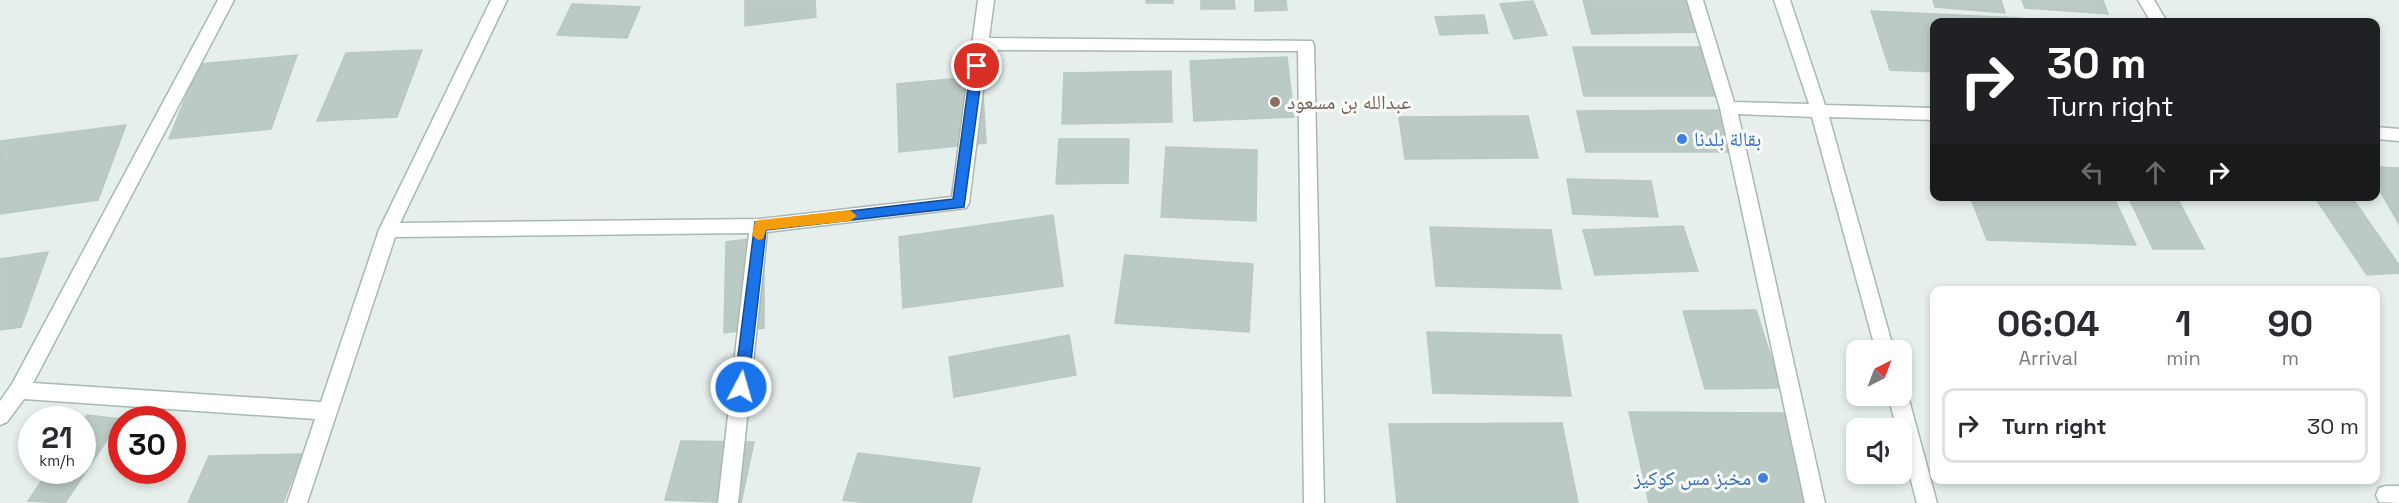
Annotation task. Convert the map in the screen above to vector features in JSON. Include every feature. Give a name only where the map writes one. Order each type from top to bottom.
[{"type":"street","points":[[0,416],[19,390],[226,0]]},
{"type":"street","points":[[297,503],[388,230],[499,0]]},
{"type":"street","points":[[388,230],[759,226],[960,203],[986,0]]},
{"type":"street","points":[[1695,0],[1728,108],[1815,503]]},
{"type":"street","points":[[1782,0],[1819,110],[1882,340]]},
{"type":"street","points":[[2146,0],[2157,18]]},
{"type":"street","points":[[980,44],[1306,45],[1314,503]]},
{"type":"street","points":[[1728,108],[1930,114]]},
{"type":"street","points":[[2380,133],[2399,135]]},
{"type":"street","points":[[728,503],[759,226]]},
{"type":"street","points":[[19,390],[327,411]]},
{"type":"street","points":[[1901,406],[1927,503]]},
{"type":"street","points":[[2390,503],[2386,495],[2399,495]]},
{"type":"building","points":[[745,0],[815,0],[816,17],[745,26]]},
{"type":"building","points":[[1146,0],[1173,0],[1173,3],[1146,3]]},
{"type":"building","points":[[1201,0],[1234,0],[1235,9],[1201,9]]},
{"type":"building","points":[[1255,0],[1286,0],[1287,10],[1255,11]]},
{"type":"building","points":[[1583,0],[1688,0],[1699,32],[1592,34]]},
{"type":"building","points":[[1933,0],[2001,0],[2005,13],[1935,7]]},
{"type":"building","points":[[2022,0],[2103,0],[2108,14],[2025,8]]},
{"type":"building","points":[[1533,1],[1547,35],[1514,39],[1500,4]]},
{"type":"building","points":[[572,4],[640,7],[627,38],[557,35]]},
{"type":"building","points":[[1871,11],[2021,18],[1930,18],[1930,72],[1890,70]]},
{"type":"building","points":[[1484,15],[1488,33],[1440,35],[1435,17]]},
{"type":"building","points":[[1573,47],[1704,47],[1720,96],[1584,96]]},
{"type":"building","points":[[422,50],[397,117],[317,121],[346,53]]},
{"type":"building","points":[[297,55],[271,129],[169,139],[199,64]]},
{"type":"building","points":[[1287,57],[1294,117],[1194,121],[1190,61]]},
{"type":"building","points":[[1171,71],[1172,122],[1062,124],[1064,73]]},
{"type":"building","points":[[982,76],[986,143],[899,152],[897,84]]},
{"type":"building","points":[[1728,110],[1740,152],[1586,152],[1577,111]]},
{"type":"building","points":[[1528,116],[1538,158],[1405,159],[1399,117]]},
{"type":"building","points":[[126,125],[98,200],[0,214],[1,141]]},
{"type":"building","points":[[1059,139],[1129,139],[1128,183],[1056,184]]},
{"type":"building","points":[[1166,147],[1257,150],[1256,221],[1161,217]]},
{"type":"building","points":[[2380,167],[2399,168],[2399,224],[2380,191]]},
{"type":"building","points":[[1567,179],[1651,181],[1658,217],[1573,214]]},
{"type":"building","points":[[1972,201],[2115,201],[2136,245],[1987,240]]},
{"type":"building","points":[[2130,201],[2179,201],[2204,249],[2153,249]]},
{"type":"building","points":[[2317,201],[2354,201],[2399,265],[2399,273],[2367,275]]},
{"type":"building","points":[[1053,215],[1063,286],[903,308],[899,237]]},
{"type":"building","points":[[1683,226],[1698,271],[1595,275],[1583,230]]},
{"type":"building","points":[[1430,227],[1551,230],[1561,289],[1436,286]]},
{"type":"building","points":[[764,237],[764,328],[724,333],[726,242]]},
{"type":"building","points":[[48,252],[21,327],[0,330],[0,259]]},
{"type":"building","points":[[1125,255],[1253,264],[1249,332],[1115,323]]},
{"type":"building","points":[[1756,310],[1781,388],[1705,389],[1683,311]]},
{"type":"building","points":[[1427,332],[1561,335],[1571,396],[1433,393]]},
{"type":"building","points":[[1069,335],[1076,375],[954,397],[949,357]]},
{"type":"building","points":[[1629,412],[1798,413],[1825,503],[1649,503]]},
{"type":"building","points":[[96,416],[108,417],[108,438],[96,456]]},
{"type":"building","points":[[1562,423],[1578,503],[1397,503],[1389,424]]},
{"type":"building","points":[[681,441],[754,442],[741,503],[665,500]]},
{"type":"building","points":[[858,453],[980,468],[971,503],[867,503],[843,500]]},
{"type":"building","points":[[302,454],[283,503],[188,503],[209,456]]},
{"type":"building","points":[[39,484],[78,484],[65,503],[28,501]]},
{"type":"slow traffic","points":[[758,235],[759,226],[850,216]]},
{"type":"place","name":"عبدالله بن مسعود","points":[[1275,102]]},
{"type":"place","name":"بقالة بلدنا","points":[[1682,139]]},
{"type":"place","name":"مخبز مس كوكيز","points":[[1763,478]]},
{"type":"route","points":[[741,387],[759,226],[960,203],[977,66]]}]
